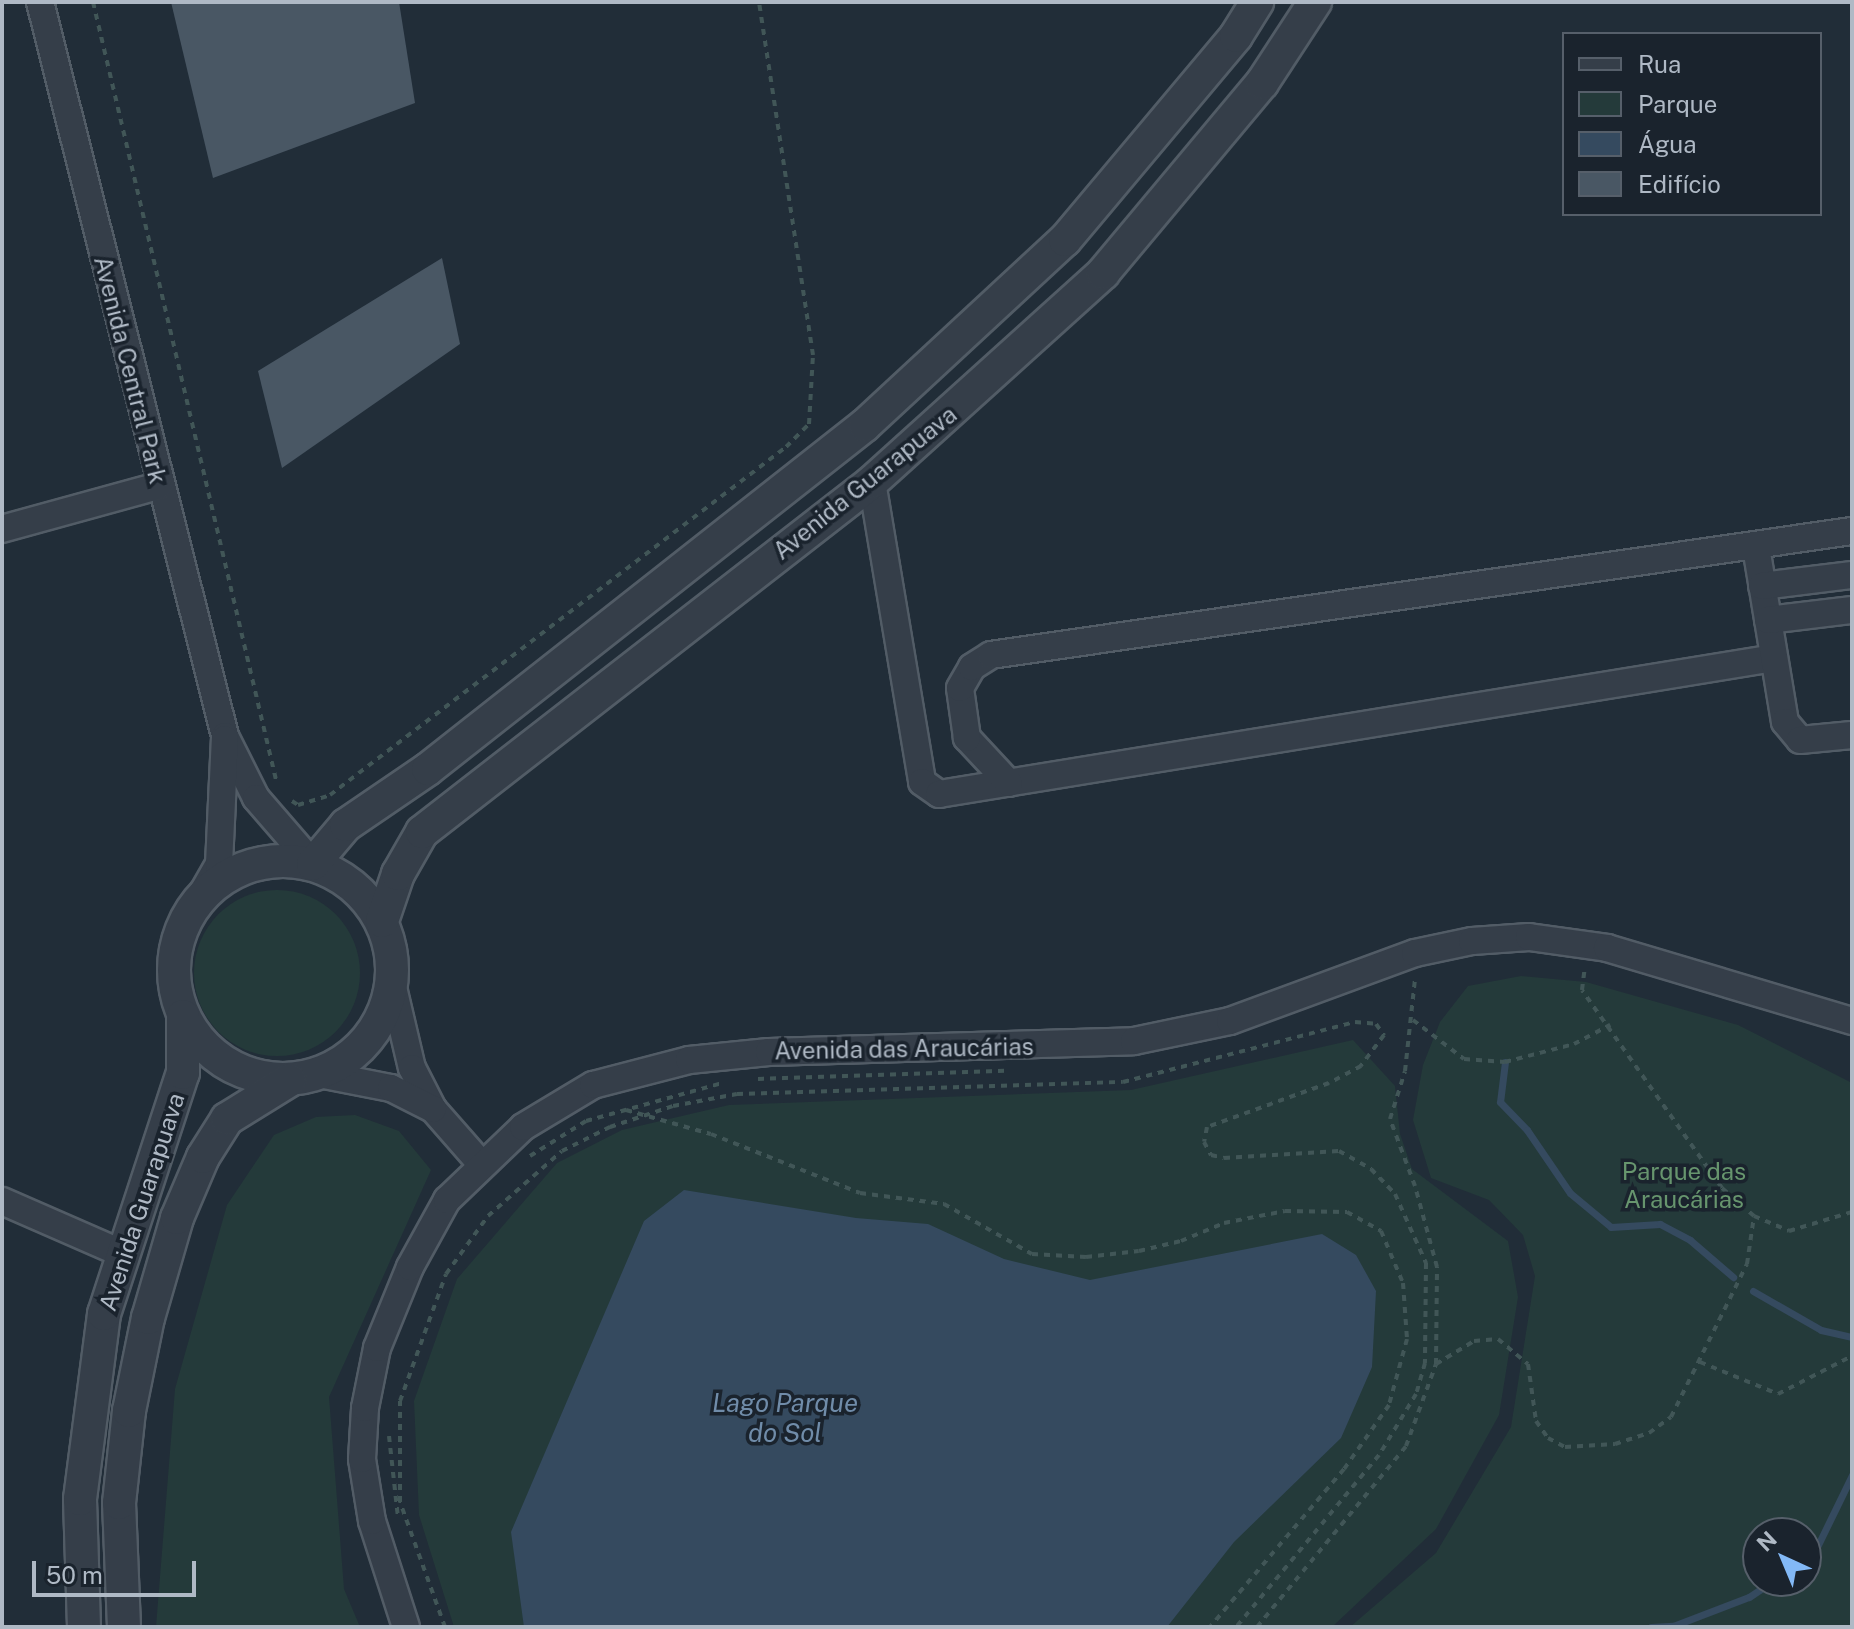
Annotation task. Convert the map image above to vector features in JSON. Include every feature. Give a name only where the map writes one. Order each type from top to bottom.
[{"type":"street","name":"Avenida Central Park","points":[[40,2],[158,486],[225,736]]},
{"type":"street","name":"Avenida Guarapuava","points":[[313,864],[346,825],[428,769],[865,425],[1065,240],[1236,36],[1257,2]]},
{"type":"street","name":"Avenida Guarapuava","points":[[382,921],[398,874],[422,832],[872,482],[1103,273],[1262,83],[1315,2]]},
{"type":"street","points":[[872,482],[922,782],[939,794],[1774,658]]},
{"type":"street","points":[[2,529],[158,486]]},
{"type":"street","points":[[1009,783],[967,738],[960,688],[972,667],[991,655],[1852,531]]},
{"type":"street","points":[[1756,547],[1790,732],[1811,741],[1852,735]]},
{"type":"street","points":[[1762,586],[1852,575]]},
{"type":"street","points":[[1768,620],[1852,610]]},
{"type":"street","points":[[225,736],[256,798],[313,864]]},
{"type":"street","points":[[225,736],[219,864],[183,925],[174,955],[174,986],[183,1016],[201,1043],[226,1064],[257,1077],[304,1077],[391,1088],[433,1109]]},
{"type":"street","points":[[199,899],[223,878],[251,865],[282,860],[313,864],[341,876],[365,896],[382,921],[391,952],[392,983],[412,1068],[433,1109],[482,1165]]},
{"type":"street","name":"Avenida das Araucárias","points":[[406,1627],[372,1521],[362,1459],[365,1408],[377,1348],[410,1267],[447,1200],[523,1127],[593,1085],[689,1060],[769,1052],[1134,1041],[1230,1021],[1415,953],[1472,941],[1529,937],[1607,948],[1845,1014]]},
{"type":"street","points":[[304,1077],[346,1060],[368,1039],[384,1013],[392,983]]},
{"type":"street","name":"Avenida Guarapuava","points":[[84,1627],[80,1499],[104,1314],[121,1253],[183,1073],[183,1016]]},
{"type":"street","name":"Avenida Guarapuava","points":[[124,1627],[119,1503],[129,1411],[148,1318],[177,1218],[203,1157],[227,1119],[304,1077]]},
{"type":"street","points":[[2,1201],[121,1253]]},
{"type":"path","points":[[93,2],[279,792]]},
{"type":"path","points":[[289,798],[298,805],[330,795],[786,447],[809,424],[813,355],[759,2]]},
{"type":"path","points":[[1585,962],[1582,990],[1610,1025],[1722,1188],[1754,1216],[1789,1231],[1852,1212]]},
{"type":"path","points":[[1257,1627],[1406,1446],[1436,1364],[1437,1267],[1415,1186],[1390,1119],[1413,1020],[1415,972],[1401,977]]},
{"type":"path","points":[[1413,1020],[1464,1059],[1505,1062],[1574,1044],[1610,1025]]},
{"type":"path","points":[[445,1627],[400,1502],[400,1401],[446,1274],[488,1216],[562,1151],[645,1115],[737,1094],[1123,1082],[1355,1022],[1376,1024],[1384,1035],[1361,1066],[1329,1083],[1207,1127],[1204,1142],[1211,1155],[1224,1158],[1339,1151],[1371,1169],[1395,1194],[1426,1263],[1426,1348],[1416,1394],[1379,1455],[1236,1627]]},
{"type":"path","points":[[748,1079],[1019,1070]]},
{"type":"path","points":[[519,1165],[586,1121],[733,1080]]},
{"type":"path","points":[[624,1109],[711,1134],[860,1193],[944,1204],[1032,1254],[1086,1257],[1139,1251],[1181,1241],[1224,1223],[1285,1211],[1347,1212],[1381,1231],[1403,1283],[1407,1339],[1389,1405],[1344,1469],[1210,1627]]},
{"type":"path","points":[[1436,1364],[1474,1341],[1498,1339],[1528,1364],[1536,1421],[1548,1438],[1565,1447],[1591,1447],[1649,1433],[1671,1417],[1700,1362],[1747,1264],[1754,1216]]},
{"type":"path","points":[[1700,1362],[1778,1394],[1852,1356]]},
{"type":"path","points":[[389,1434],[399,1525]]},
{"type":"green space","points":[[277,890],[309,896],[336,914],[354,941],[360,973],[354,1005],[336,1032],[309,1050],[277,1056],[245,1050],[218,1032],[200,1005],[194,973],[200,941],[218,914],[245,896]]},
{"type":"green space","name":"Parque das Araucárias","points":[[1521,976],[1586,982],[1738,1025],[1852,1083],[1852,1627],[1350,1627],[1436,1553],[1511,1427],[1535,1276],[1523,1235],[1489,1200],[1431,1178],[1413,1120],[1423,1065],[1440,1022],[1468,986]]},
{"type":"green space","points":[[1353,1040],[1395,1086],[1400,1134],[1412,1169],[1508,1241],[1518,1297],[1499,1415],[1436,1529],[1332,1627],[454,1627],[419,1515],[414,1401],[457,1279],[557,1163],[622,1130],[729,1105],[1131,1090]]},
{"type":"green space","points":[[355,1115],[399,1131],[431,1170],[329,1397],[344,1589],[360,1627],[156,1627],[175,1389],[227,1205],[274,1135],[316,1117]]},
{"type":"water","name":"Lago Parque do Sol","points":[[684,1190],[856,1218],[928,1224],[1004,1259],[1090,1280],[1322,1234],[1356,1255],[1376,1291],[1372,1367],[1341,1438],[1234,1542],[1167,1627],[524,1627],[511,1532],[644,1221]]},
{"type":"building","points":[[171,2],[399,2],[415,103],[213,178]]},
{"type":"building","points":[[442,258],[460,344],[282,468],[258,371]]},
{"type":"waterway","points":[[1505,1062],[1500,1102],[1527,1130],[1570,1193],[1611,1227],[1660,1224],[1690,1240],[1733,1277]]},
{"type":"waterway","points":[[1753,1291],[1821,1330],[1852,1337]]},
{"type":"waterway","points":[[1822,1537],[1852,1475]]},
{"type":"waterway","points":[[1651,1627],[1673,1626],[1749,1597]]}]
